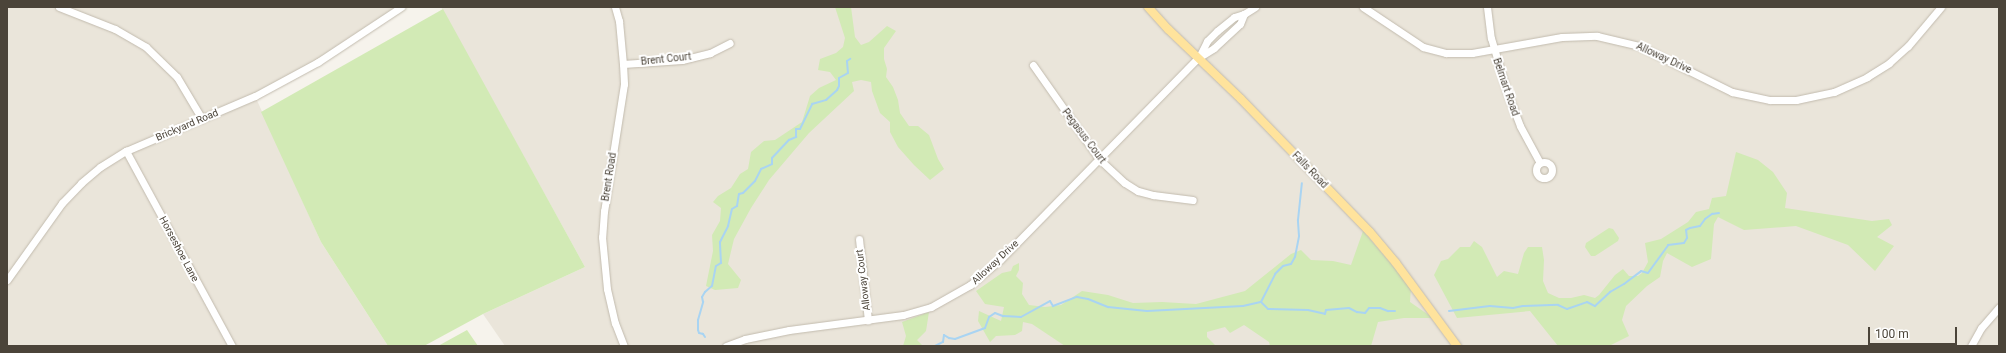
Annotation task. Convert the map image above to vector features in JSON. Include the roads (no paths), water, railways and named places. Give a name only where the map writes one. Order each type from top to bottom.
[{"type":"main road","name":"Falls Road","points":[[1148,7],[1241,99],[1370,232],[1396,263],[1457,346]]},
{"type":"street","points":[[59,7],[115,29],[146,47],[176,77],[202,119]]},
{"type":"street","name":"Brickyard Road","points":[[7,280],[62,203],[90,175],[126,151],[255,96],[318,62],[401,7]]},
{"type":"street","name":"Brent Road","points":[[615,7],[619,21],[623,64],[621,107],[604,211],[602,237],[607,289],[615,323],[624,346]]},
{"type":"street","name":"Alloway Drive","points":[[726,346],[746,339],[789,330],[868,321],[903,315],[932,307],[970,285],[1000,260],[1198,58],[1207,41],[1234,17],[1244,14],[1254,7]]},
{"type":"street","name":"Alloway Drive","points":[[1363,7],[1423,47],[1446,53],[1461,54],[1562,36],[1604,37],[1639,46],[1732,92],[1770,100],[1796,100],[1834,92],[1867,78],[1889,63],[1908,46],[1941,7]]},
{"type":"street","name":"Belmart Road","points":[[1487,7],[1494,49],[1520,126],[1540,163]]},
{"type":"street","name":"Brent Court","points":[[623,64],[682,60],[710,53],[730,43]]},
{"type":"street","name":"Pegasus Court","points":[[1033,65],[1099,159],[1125,183],[1138,191],[1153,195],[1193,200]]},
{"type":"street","name":"Horseshoe Lane","points":[[126,151],[232,346]]},
{"type":"street","name":"Alloway Court","points":[[858,239],[868,321]]},
{"type":"street","points":[[1971,346],[1981,328],[1999,307]]},
{"type":"waterway","points":[[705,337],[703,334],[699,333],[698,330],[698,320],[703,302],[702,297],[712,286],[716,266],[721,263],[720,242],[728,226],[732,209],[737,206],[739,194],[743,193],[755,181],[761,169],[772,164],[772,158],[789,140],[796,137],[796,129],[800,129],[812,104],[826,100],[837,90],[839,86],[839,78],[848,73],[847,61],[850,59]]},
{"type":"waterway","points":[[935,346],[943,342],[944,335],[955,339],[985,328],[989,317],[995,313],[1003,316],[1021,317],[1050,301],[1053,306],[1077,297],[1088,299],[1108,307],[1147,311],[1243,306],[1261,302],[1275,274],[1283,266],[1291,264],[1295,257],[1299,236],[1298,220],[1302,183]]},
{"type":"waterway","points":[[1449,311],[1490,306],[1513,308],[1523,306],[1558,305],[1567,309],[1587,302],[1595,306],[1610,292],[1624,284],[1641,271],[1648,273],[1668,245],[1684,243],[1687,238],[1686,230],[1700,226],[1705,219],[1712,214],[1719,213]]},
{"type":"waterway","points":[[1262,303],[1268,309],[1308,310],[1325,314],[1326,310],[1349,308],[1357,312],[1365,313],[1369,308],[1380,308],[1388,311],[1395,311]]}]
